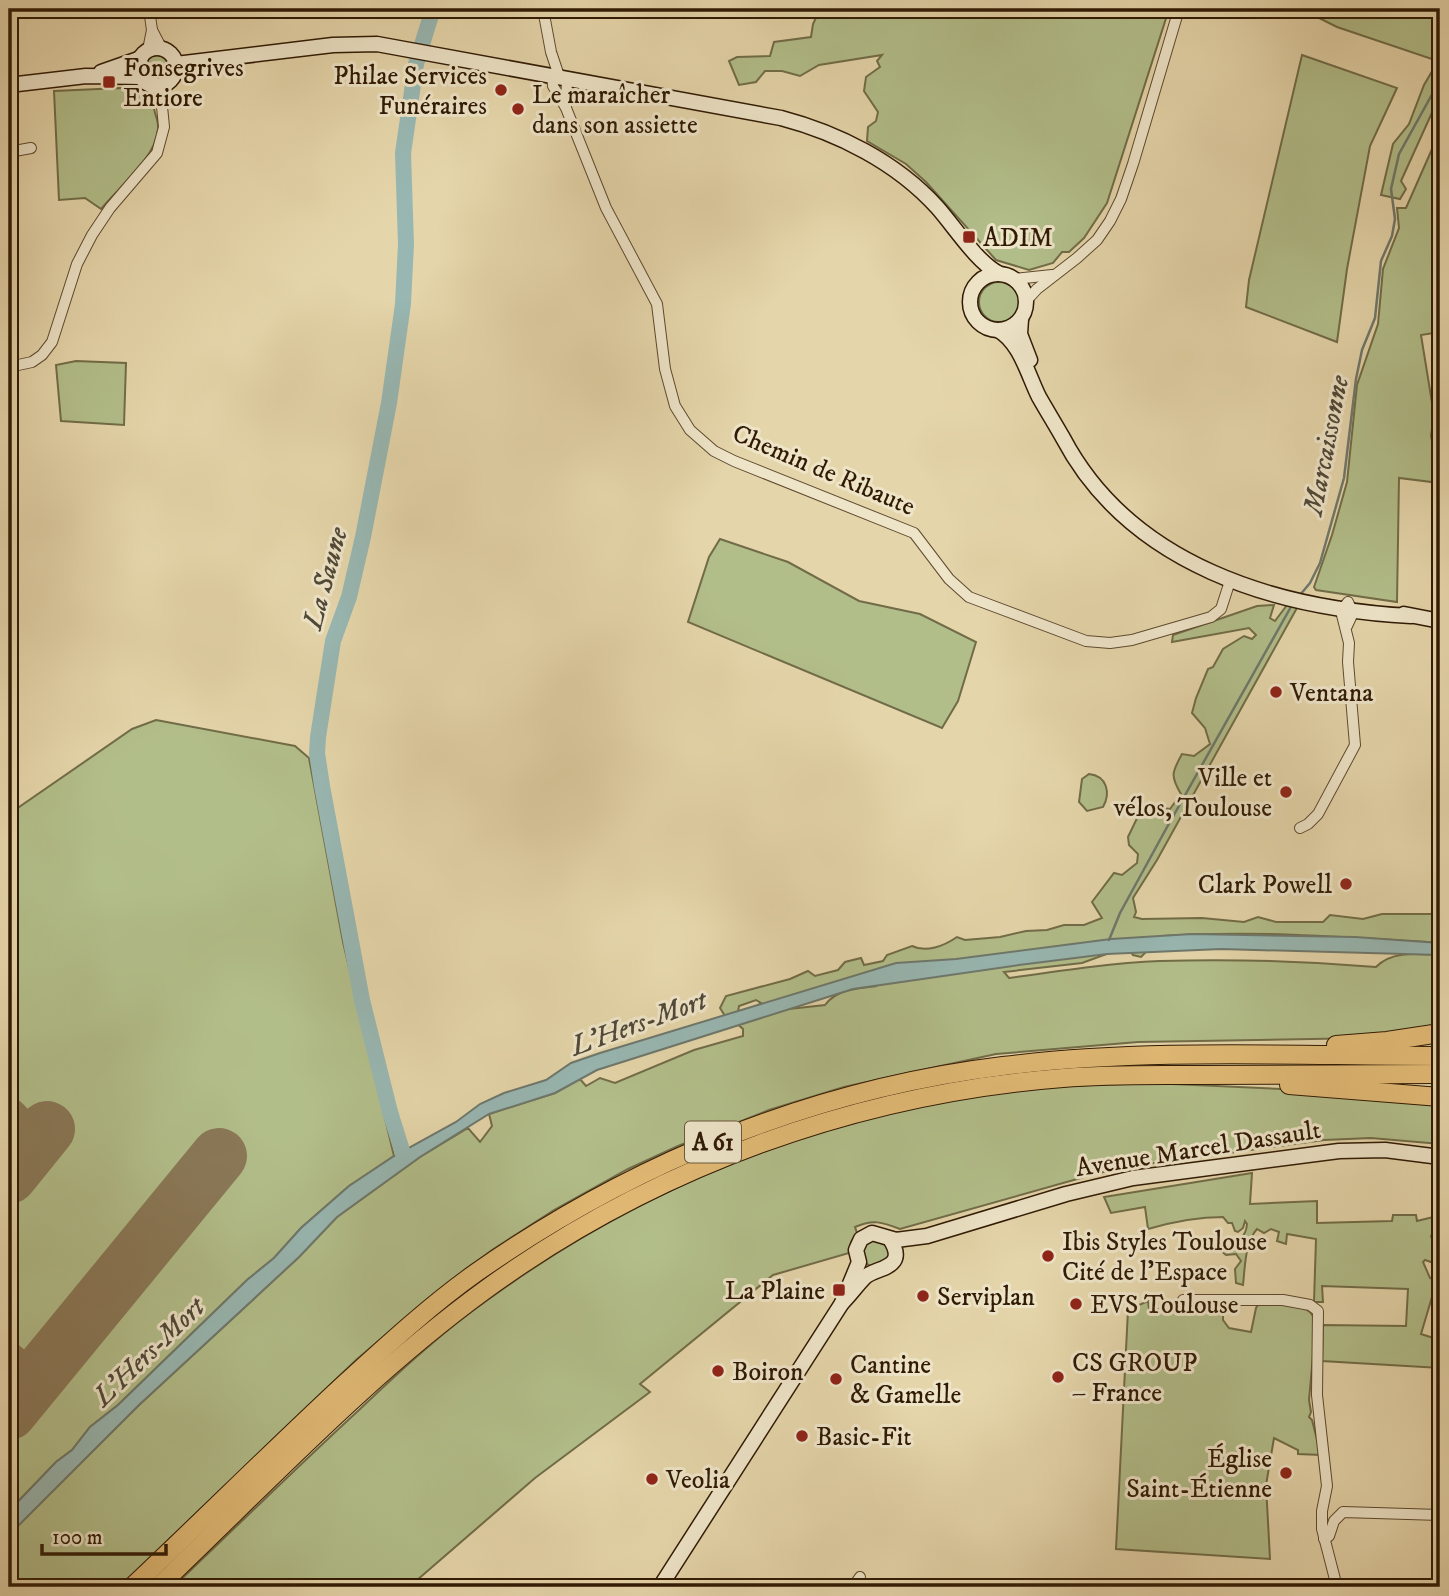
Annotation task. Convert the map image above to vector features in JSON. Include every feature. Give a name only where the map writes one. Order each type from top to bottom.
[{"type":"highway","points":[[1195,1055],[1387,1041],[1440,1034]]},
{"type":"highway","name":"A 61","points":[[132,1587],[326,1401],[474,1274],[544,1228],[656,1167],[780,1117],[867,1091],[1002,1066],[1052,1061],[1195,1055],[1440,1056]]},
{"type":"highway","points":[[1251,1074],[1259,1083],[1440,1097]]},
{"type":"highway","name":"A 61","points":[[158,1587],[348,1405],[459,1310],[548,1248],[609,1212],[734,1153],[821,1123],[946,1093],[1065,1077],[1440,1074]]},
{"type":"main road","points":[[176,64],[333,45],[377,44],[760,113],[822,131],[870,154],[908,180],[934,203],[986,264],[998,273],[1015,279],[1023,289],[1027,302],[1021,319],[1020,334],[1052,416]]},
{"type":"main road","points":[[86,76],[150,52],[174,57],[176,64],[173,78],[160,86],[146,82],[141,77],[139,70],[150,52]]},
{"type":"main road","points":[[9,85],[86,76],[141,77]]},
{"type":"main road","points":[[965,241],[976,270],[976,284],[970,298],[972,314],[983,326],[998,330],[1010,340],[1081,468],[1121,514],[1172,553],[1230,581],[1285,596],[1440,621]]},
{"type":"main road","points":[[976,284],[986,276],[998,273]]},
{"type":"main road","points":[[998,330],[1008,328],[1021,319]]},
{"type":"main road","name":"Avenue Marcel Dassault","points":[[842,1303],[859,1262],[856,1250],[858,1244],[866,1235],[879,1233],[890,1239],[927,1236],[1076,1191],[1133,1178],[1339,1151],[1385,1150],[1440,1157]]},
{"type":"main road","name":"Avenue Marcel Dassault","points":[[660,1587],[842,1303],[866,1275],[884,1270],[890,1266],[895,1254],[927,1236]]},
{"type":"main road","points":[[890,1239],[895,1254]]},
{"type":"main road","points":[[859,1262],[866,1269],[873,1271]]},
{"type":"street","points":[[149,9],[152,30],[150,52]]},
{"type":"street","name":"Chemin de Ribaute","points":[[543,9],[555,75],[553,86],[566,108],[606,208],[657,304],[665,369],[675,406],[690,430],[714,451],[915,533],[949,579],[970,597],[1086,641],[1110,643],[1132,640],[1212,617],[1222,608],[1230,581]]},
{"type":"street","points":[[1027,302],[1052,275],[1097,240],[1110,221],[1121,199],[1179,9]]},
{"type":"street","points":[[551,52],[555,75]]},
{"type":"street","points":[[9,367],[32,362],[42,355],[52,342],[77,264],[92,235],[110,208],[157,153],[164,127],[160,86]]},
{"type":"street","points":[[9,152],[31,148]]},
{"type":"street","points":[[1015,279],[1052,275]]},
{"type":"street","points":[[1300,828],[1318,814],[1355,745],[1347,626],[1342,618],[1348,606]]},
{"type":"street","points":[[1183,1300],[1283,1300],[1310,1304],[1318,1311],[1317,1395],[1327,1486],[1322,1511],[1324,1539],[1337,1587]]},
{"type":"street","points":[[1324,1539],[1329,1536],[1334,1521],[1343,1512],[1440,1515]]},
{"type":"street","points":[[853,1587],[860,1577]]},
{"type":"green space","points":[[820,9],[1169,9],[1107,203],[1084,238],[1069,252],[1062,252],[1053,263],[1029,270],[996,260],[926,182],[906,164],[867,141],[868,127],[876,121],[878,112],[864,91],[866,77],[880,67],[877,61],[882,55],[819,65],[800,76],[782,71],[765,71],[756,82],[739,85],[729,61],[737,57],[770,56],[774,42],[811,37]]},
{"type":"green space","points":[[1315,9],[1440,9],[1440,95],[1401,181],[1406,189],[1400,199],[1381,195],[1393,144],[1409,124],[1424,85],[1438,61],[1337,27],[1317,17]]},
{"type":"green space","points":[[157,55],[166,58],[169,67],[166,76],[157,79],[148,76],[145,67],[148,58]]},
{"type":"green space","points":[[1302,55],[1397,88],[1370,146],[1347,269],[1337,342],[1246,307],[1249,280]]},
{"type":"green space","points":[[121,88],[147,98],[153,97],[156,103],[154,108],[158,129],[151,151],[136,172],[101,209],[85,198],[59,200],[54,91]]},
{"type":"green space","points":[[1440,131],[1440,332],[1421,335],[1434,415],[1431,436],[1440,459],[1440,483],[1399,478],[1397,602],[1316,590],[1314,587],[1347,482],[1357,385],[1378,324],[1383,269],[1399,228],[1397,208],[1406,208]]},
{"type":"green space","points":[[999,282],[1013,288],[1019,302],[1013,316],[999,322],[985,316],[979,302],[985,288]]},
{"type":"green space","points":[[76,361],[126,363],[124,425],[61,421],[56,365]]},
{"type":"green space","points":[[720,539],[788,562],[859,601],[920,614],[976,642],[958,701],[942,728],[688,622],[709,557]]},
{"type":"green space","points":[[1274,605],[1270,618],[1275,621],[1287,605],[1298,606],[1157,860],[1133,898],[1136,912],[1134,917],[1244,922],[1258,917],[1276,922],[1323,922],[1330,915],[1363,919],[1382,914],[1440,914],[1440,943],[1266,934],[1162,936],[1141,957],[1133,955],[1122,940],[1107,954],[1082,963],[1004,972],[1009,978],[1123,964],[1187,960],[1376,967],[1398,955],[1440,955],[1440,1028],[1367,1038],[1138,1042],[996,1054],[844,1087],[769,1110],[628,1169],[554,1210],[492,1250],[435,1293],[356,1360],[119,1587],[9,1587],[9,1535],[139,1405],[299,1257],[337,1217],[420,1157],[468,1128],[480,1142],[492,1126],[489,1114],[555,1093],[580,1079],[586,1086],[600,1078],[615,1083],[694,1050],[743,1036],[743,1029],[734,1021],[761,1003],[756,1000],[739,1006],[738,1012],[725,1016],[720,1008],[726,996],[790,979],[808,971],[815,976],[838,970],[845,962],[861,958],[864,965],[883,961],[887,955],[912,946],[929,949],[957,937],[965,940],[1000,937],[1064,925],[1084,925],[1102,918],[1092,902],[1114,873],[1122,875],[1137,863],[1138,854],[1129,845],[1128,837],[1140,812],[1151,806],[1170,809],[1181,794],[1174,774],[1182,754],[1194,756],[1210,744],[1205,728],[1192,713],[1208,669],[1213,667],[1223,649],[1244,636],[1252,639],[1256,635],[1249,628],[1172,642],[1173,635],[1257,606]],"holes":[[[877,986],[842,992],[825,1005],[789,1009],[804,993]]]},
{"type":"green space","points":[[156,720],[295,746],[309,758],[343,942],[394,1156],[349,1186],[301,1228],[274,1258],[247,1280],[118,1405],[90,1427],[72,1450],[56,1462],[9,1511],[9,1205],[61,1141],[9,1098],[9,814],[132,729]]},
{"type":"green space","points":[[1089,774],[1100,778],[1106,786],[1107,796],[1103,807],[1087,811],[1079,802],[1082,779]]},
{"type":"green space","points":[[1150,1083],[1368,1093],[1440,1102],[1440,1144],[1371,1138],[1324,1140],[1125,1167],[900,1229],[877,1222],[855,1227],[857,1233],[851,1242],[849,1253],[773,1275],[640,1384],[650,1392],[535,1478],[409,1587],[173,1587],[438,1338],[547,1259],[608,1223],[735,1162],[869,1118],[938,1102],[1008,1091]]},
{"type":"green space","points":[[1252,1173],[1250,1204],[1317,1201],[1317,1223],[1392,1221],[1393,1215],[1416,1215],[1417,1221],[1433,1217],[1440,1220],[1440,1230],[1431,1236],[1440,1242],[1440,1265],[1425,1260],[1423,1262],[1430,1278],[1440,1282],[1440,1299],[1432,1297],[1421,1334],[1440,1340],[1440,1368],[1322,1361],[1323,1325],[1406,1326],[1408,1289],[1322,1286],[1323,1302],[1314,1302],[1316,1239],[1287,1234],[1286,1244],[1277,1241],[1279,1232],[1271,1229],[1264,1233],[1257,1229],[1248,1248],[1243,1285],[1236,1283],[1235,1269],[1241,1261],[1236,1254],[1226,1255],[1219,1249],[1223,1243],[1243,1236],[1247,1224],[1245,1221],[1238,1232],[1232,1223],[1228,1223],[1223,1217],[1185,1220],[1148,1229],[1145,1207],[1111,1213],[1104,1197]]},
{"type":"green space","points":[[871,1237],[889,1246],[889,1259],[870,1266],[863,1261],[861,1245]]},
{"type":"green space","points":[[1148,1301],[1149,1309],[1223,1309],[1223,1320],[1229,1328],[1251,1332],[1256,1308],[1260,1302],[1294,1304],[1313,1315],[1316,1323],[1309,1417],[1321,1455],[1298,1454],[1298,1450],[1274,1438],[1266,1485],[1270,1559],[1116,1549],[1128,1310]]},
{"type":"water","points":[[1192,934],[1355,937],[1440,943],[1440,955],[1221,949],[1107,954],[1019,965],[853,989],[597,1070],[555,1093],[489,1114],[420,1157],[337,1217],[299,1257],[139,1405],[9,1535],[9,1511],[56,1462],[72,1450],[90,1427],[118,1405],[247,1280],[274,1258],[301,1228],[349,1186],[394,1156],[456,1122],[480,1104],[504,1093],[546,1080],[571,1063],[600,1053],[896,963],[956,959],[1111,939]]},
{"type":"waterway","name":"La Saune","points":[[404,1157],[362,1000],[317,753],[333,641],[349,597],[389,403],[403,304],[406,244],[403,153],[416,64],[433,9]]},
{"type":"waterway","name":"Marcaissonne","points":[[1300,595],[1310,583],[1320,563],[1344,478],[1356,379],[1362,350],[1375,318],[1381,261],[1392,236],[1395,219],[1391,189],[1399,154],[1440,80]]},
{"type":"waterway","name":"Marcaissonne","points":[[1109,940],[1120,913],[1292,605]]},
{"type":"waterway","points":[[1028,1583],[1031,1587]]},
{"type":"taxiway","points":[[9,1107],[26,1126],[28,1152]]},
{"type":"taxiway","points":[[9,1352],[39,1376]]},
{"type":"runway","points":[[9,1176],[47,1129]]},
{"type":"runway","points":[[9,1412],[219,1156]]},
{"type":"place","name":"Fonsegrives Entiore","points":[[109,82]]},
{"type":"place","name":"Philae Services Funéraires","points":[[501,90]]},
{"type":"place","name":"Le maraîcher dans son assiette","points":[[518,109]]},
{"type":"place","name":"ADIM","points":[[969,237]]},
{"type":"place","name":"Ventana","points":[[1276,692]]},
{"type":"place","name":"Ville et vélos, Toulouse","points":[[1286,792]]},
{"type":"place","name":"Clark Powell","points":[[1346,884]]},
{"type":"place","name":"Ibis Styles Toulouse Cité de l'Espace","points":[[1048,1256]]},
{"type":"place","name":"La Plaine","points":[[839,1290]]},
{"type":"place","name":"Serviplan","points":[[923,1296]]},
{"type":"place","name":"EVS Toulouse","points":[[1076,1304]]},
{"type":"place","name":"Boiron","points":[[718,1371]]},
{"type":"place","name":"CS GROUP – France","points":[[1058,1377]]},
{"type":"place","name":"Cantine & Gamelle","points":[[836,1379]]},
{"type":"place","name":"Basic-Fit","points":[[802,1436]]},
{"type":"place","name":"Église Saint-Étienne","points":[[1286,1473]]},
{"type":"place","name":"Veolia","points":[[652,1479]]},
{"type":"water label","name":"L'Hers-Mort","points":[[638,1022]]},
{"type":"water label","name":"L'Hers-Mort","points":[[148,1351]]}]
